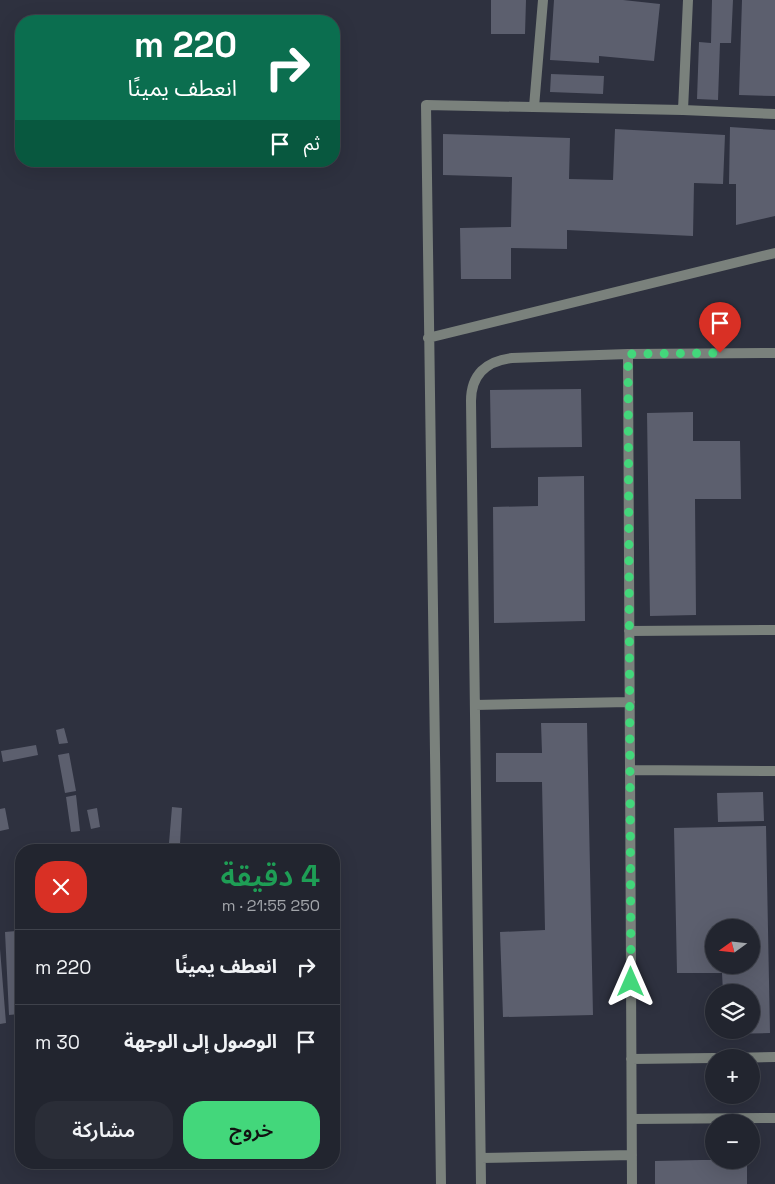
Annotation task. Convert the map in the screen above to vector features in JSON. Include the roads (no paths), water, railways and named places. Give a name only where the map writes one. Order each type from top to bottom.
[{"type":"street","points":[[534,107],[544,0]]},
{"type":"street","points":[[683,110],[688,0]]},
{"type":"street","points":[[441,1184],[426,105],[683,110],[775,114]]},
{"type":"street","points":[[428,338],[775,253]]},
{"type":"street","points":[[481,1184],[471,402],[473,382],[485,367],[502,359],[628,354],[775,353]]},
{"type":"street","points":[[628,354],[632,1184]]},
{"type":"street","points":[[629,631],[775,630]]},
{"type":"street","points":[[475,705],[630,702]]},
{"type":"street","points":[[630,770],[775,771]]},
{"type":"street","points":[[760,1057],[775,1057]]},
{"type":"street","points":[[631,1059],[705,1058]]},
{"type":"street","points":[[632,1119],[775,1118]]},
{"type":"street","points":[[481,1158],[632,1155]]}]
